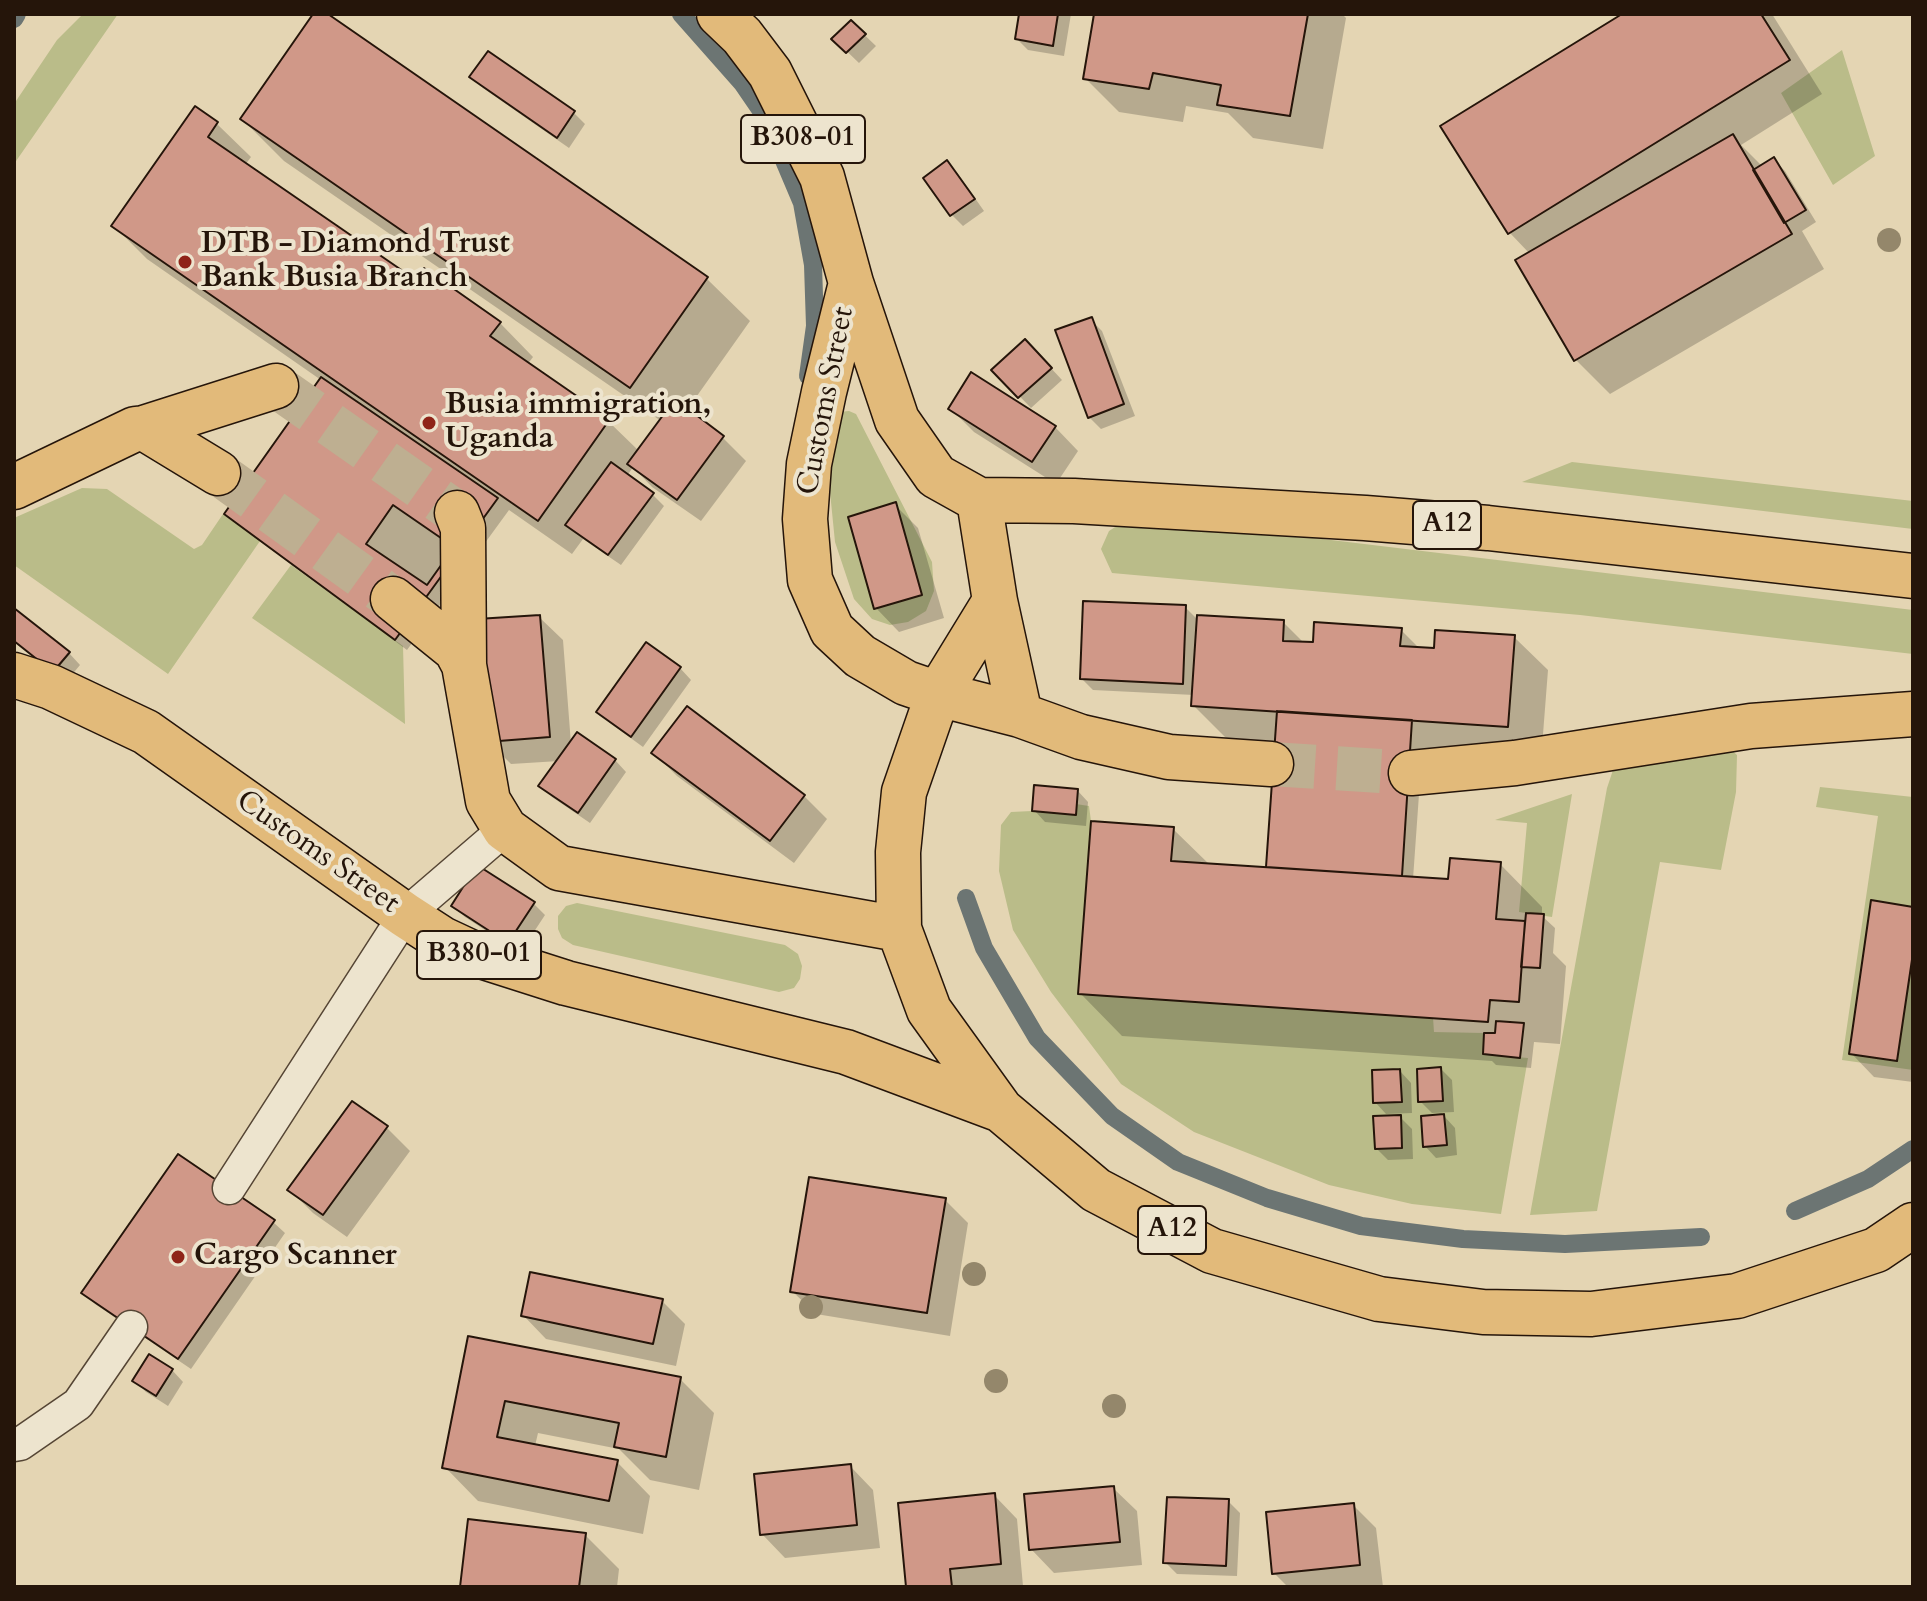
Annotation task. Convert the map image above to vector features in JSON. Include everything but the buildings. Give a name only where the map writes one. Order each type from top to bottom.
[{"type":"highway","name":"Customs Street","points":[[719,14],[742,36],[770,73],[822,177],[851,283],[897,420]]},
{"type":"highway","name":"Customs Street","points":[[851,283],[809,464],[805,519],[810,580],[832,630],[860,656],[906,683],[938,694],[1020,715],[1081,737],[1169,757],[1271,764]]},
{"type":"highway","points":[[19,482],[139,429],[276,386]]},
{"type":"highway","name":"A12","points":[[897,420],[936,476],[979,500],[1074,501],[1381,519],[1488,528],[1913,576]]},
{"type":"highway","points":[[139,429],[218,473]]},
{"type":"highway","points":[[979,500],[995,601],[1020,715]]},
{"type":"highway","points":[[457,513],[463,528],[464,665],[488,801],[505,829],[559,868],[899,929]]},
{"type":"highway","points":[[393,599],[456,650],[464,665]]},
{"type":"highway","name":"A12","points":[[995,601],[938,694],[904,792],[898,852],[899,929],[929,1010],[1001,1110],[1096,1190],[1212,1251],[1379,1299],[1483,1312],[1591,1314],[1737,1296],[1876,1250],[1913,1225]]},
{"type":"highway","name":"Customs Street","points":[[14,675],[51,687],[146,732],[405,915],[442,939],[472,953],[566,983],[846,1052],[1001,1110]]},
{"type":"highway","points":[[1411,773],[1515,763],[1751,726],[1913,714]]},
{"type":"lane","points":[[229,1188],[405,915],[505,829]]},
{"type":"lane","points":[[14,1445],[78,1404],[131,1327]]},
{"type":"green space","points":[[83,14],[118,14],[14,164],[14,104],[57,40]]},
{"type":"green space","points":[[1842,50],[1875,156],[1833,185],[1781,93]]},
{"type":"green space","points":[[838,412],[856,414],[932,562],[934,591],[926,611],[908,622],[890,625],[872,619],[854,599],[835,542],[827,462]]},
{"type":"green space","points":[[1572,462],[1913,501],[1913,529],[1522,482]]},
{"type":"green space","points":[[82,488],[107,489],[194,549],[202,545],[223,514],[260,541],[168,674],[14,565],[14,518]]},
{"type":"green space","points":[[1126,520],[1306,537],[1913,610],[1913,654],[1580,615],[1112,573],[1101,549],[1109,531]]},
{"type":"green space","points":[[291,565],[403,646],[405,724],[252,618]]},
{"type":"green space","points":[[1729,748],[1737,755],[1736,792],[1721,870],[1660,862],[1597,1211],[1530,1215],[1607,788],[1613,770]]},
{"type":"green space","points":[[1820,787],[1913,797],[1913,1070],[1842,1060],[1878,816],[1816,807]]},
{"type":"green space","points":[[1572,794],[1552,917],[1519,912],[1527,823],[1495,820]]},
{"type":"green space","points":[[1076,804],[1089,806],[1091,821],[1078,994],[1433,1017],[1434,1032],[1484,1033],[1483,1054],[1528,1058],[1501,1214],[1412,1204],[1329,1185],[1194,1132],[1121,1084],[1051,992],[1013,930],[999,871],[1001,825],[1011,812],[1075,815]]},
{"type":"green space","points":[[577,903],[785,945],[798,954],[802,966],[800,979],[794,988],[779,992],[573,945],[562,938],[558,916],[566,906]]},
{"type":"waterway","points":[[14,19],[17,14]]},
{"type":"waterway","points":[[681,14],[742,83],[766,118],[802,203],[813,265],[815,326],[808,376]]},
{"type":"waterway","points":[[966,898],[984,948],[1037,1038],[1112,1116],[1178,1162],[1267,1198],[1361,1226],[1463,1239],[1565,1244],[1701,1237]]},
{"type":"waterway","points":[[1795,1211],[1868,1179],[1913,1149]]},
{"type":"tunnel","points":[[276,386],[457,513]]},
{"type":"tunnel","points":[[218,473],[393,599]]},
{"type":"tunnel","points":[[1271,764],[1411,773]]},
{"type":"place","name":"DTB - Diamond Trust Bank Busia Branch","points":[[185,262]]},
{"type":"place","name":"Busia immigration, Uganda","points":[[429,423]]},
{"type":"place","name":"Cargo Scanner","points":[[178,1257]]}]
